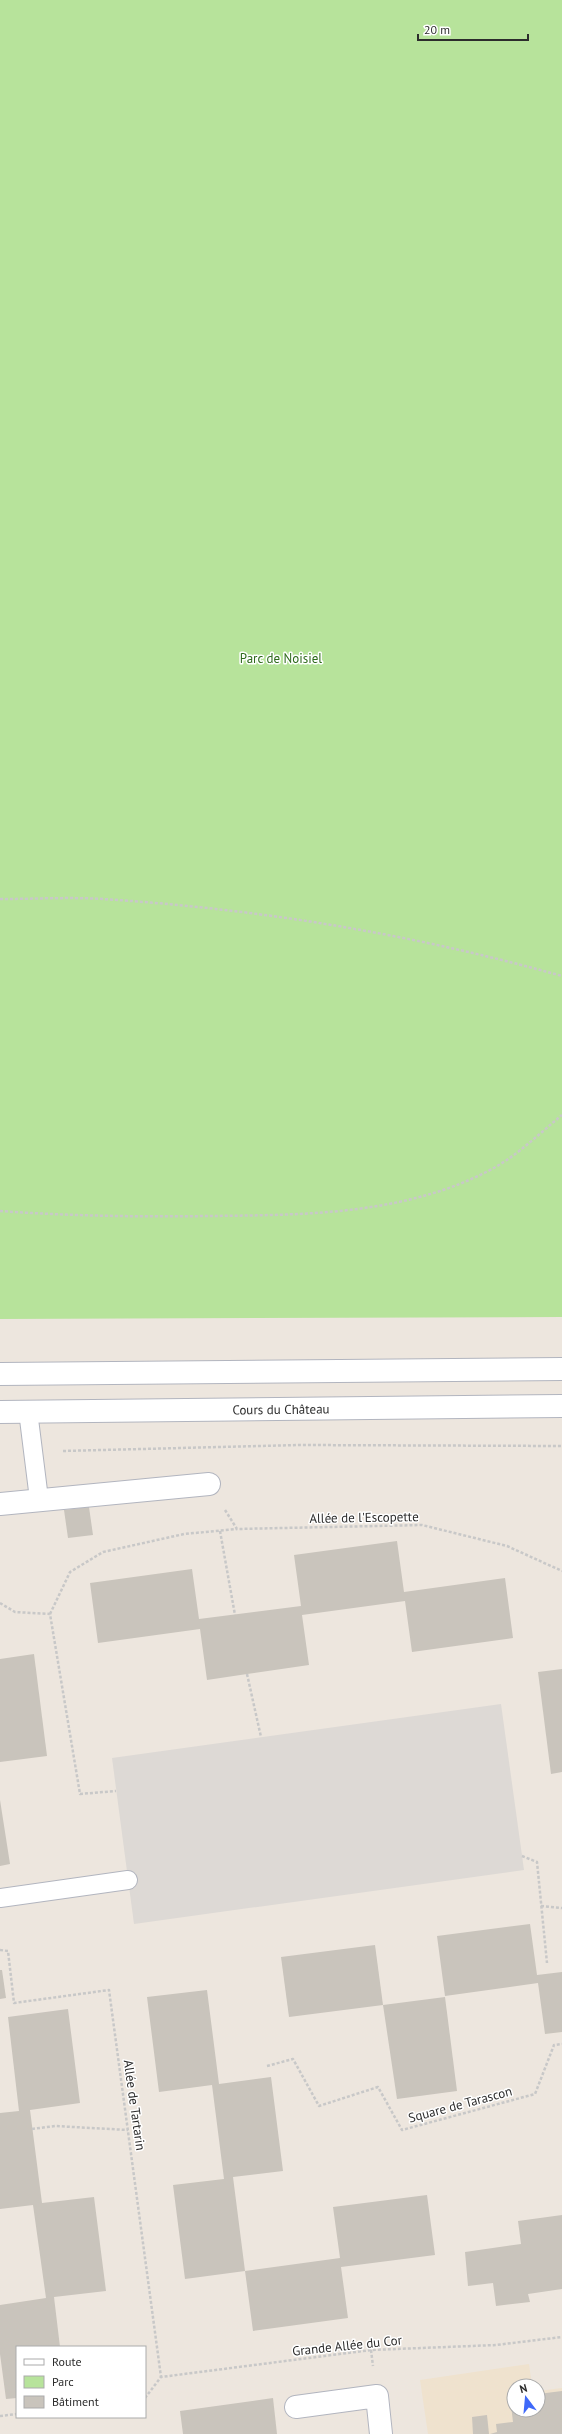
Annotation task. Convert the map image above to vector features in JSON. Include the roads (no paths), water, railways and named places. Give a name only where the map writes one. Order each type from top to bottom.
[{"type":"main road","points":[[0,1374],[562,1369]]},
{"type":"main road","name":"Cours du Château","points":[[0,1412],[562,1406]]},
{"type":"main road","points":[[0,1504],[39,1499],[209,1484]]},
{"type":"main road","points":[[296,2407],[377,2396],[381,2434]]},
{"type":"lane","points":[[28,1411],[39,1499]]},
{"type":"lane","points":[[0,1898],[128,1880]]},
{"type":"park label","name":"Parc de Noisiel","points":[[281,658]]}]
